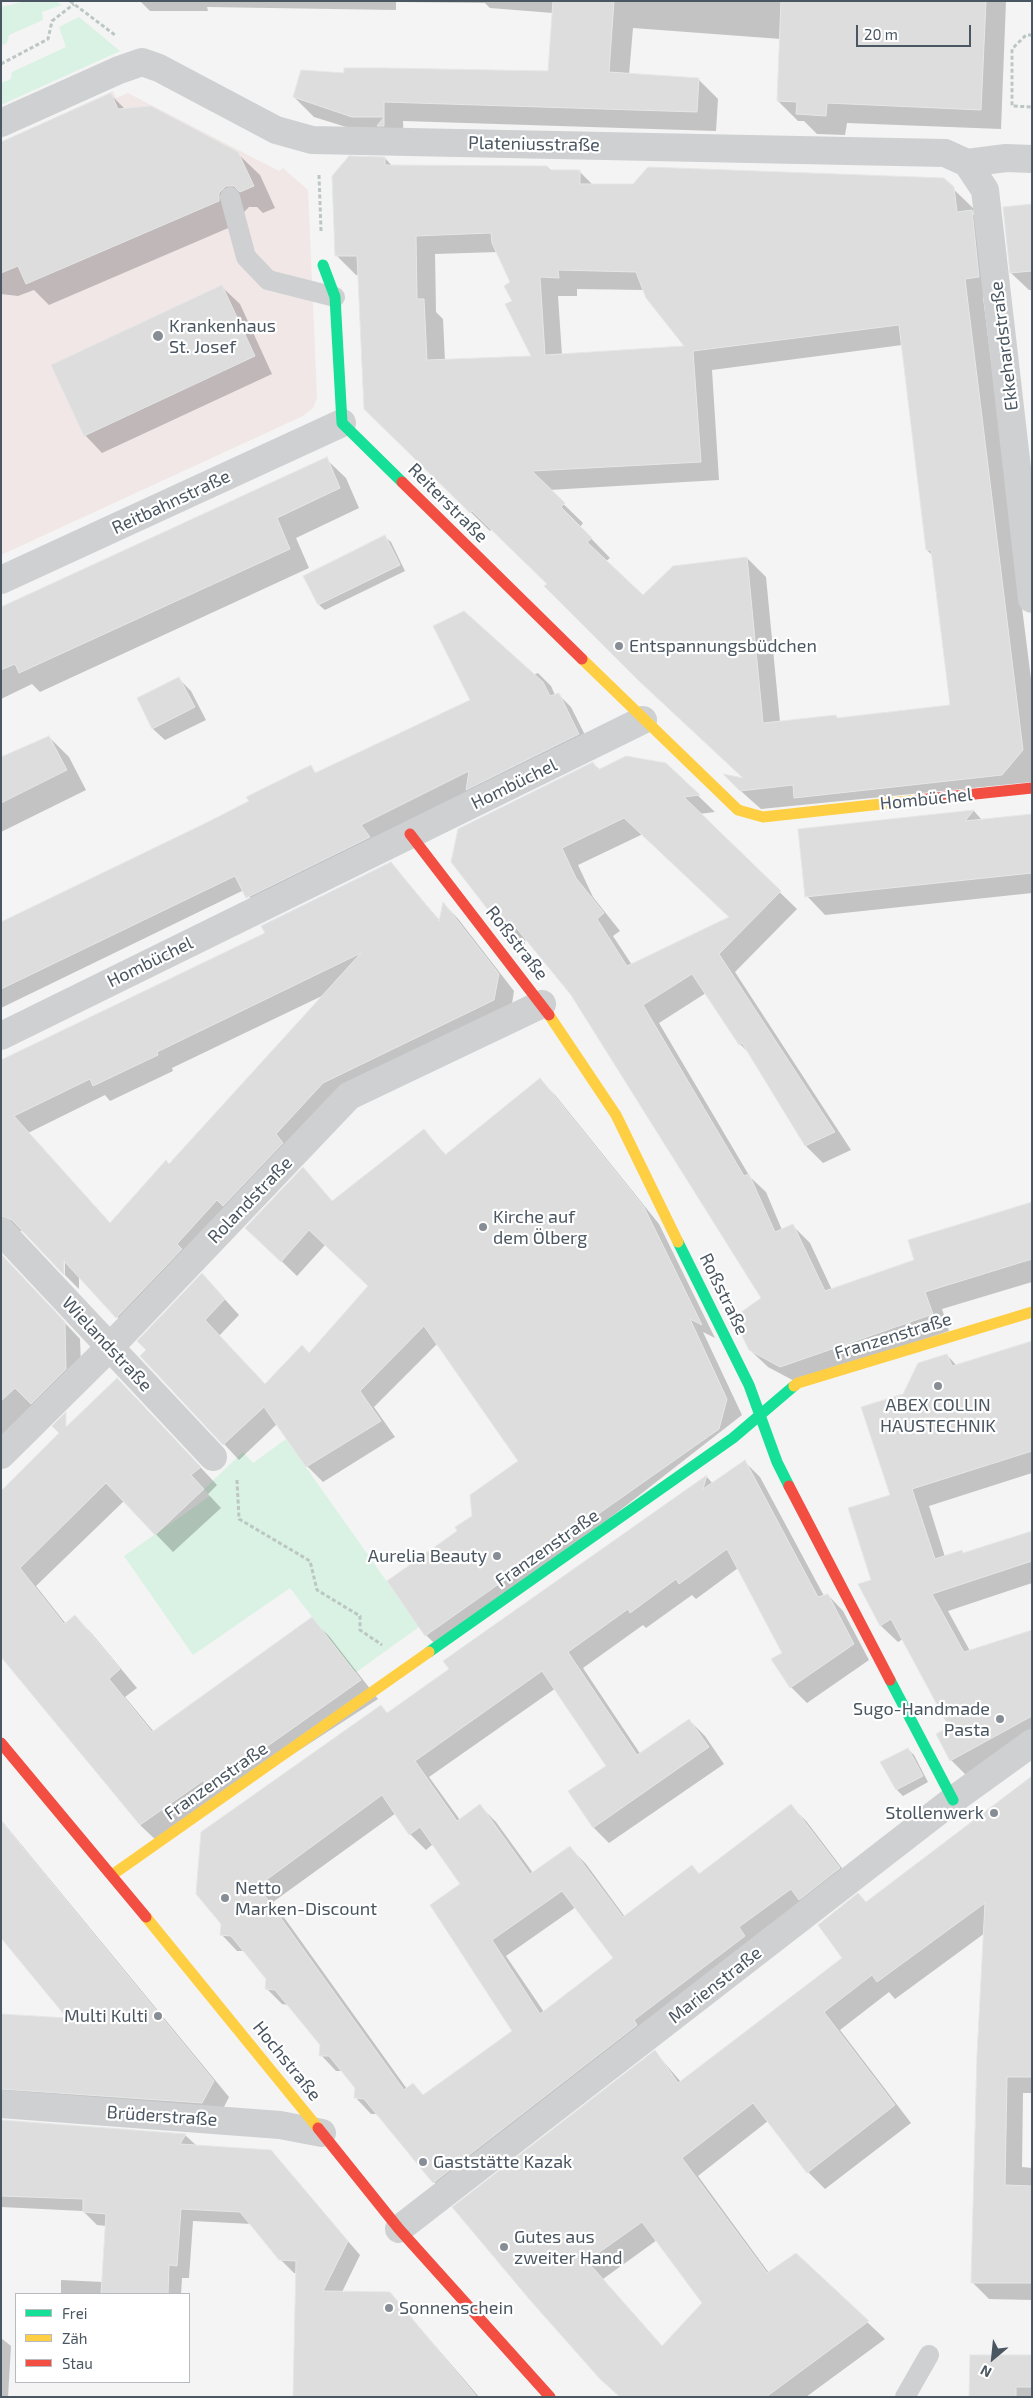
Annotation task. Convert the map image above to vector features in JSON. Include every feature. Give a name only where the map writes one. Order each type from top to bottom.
[{"type":"street","name":"Plateniusstraße","points":[[1,123],[119,70],[142,62],[276,130],[312,140],[944,153],[966,163]]},
{"type":"street","points":[[966,163],[1006,158],[1032,159]]},
{"type":"street","name":"Ekkehardstraße","points":[[966,163],[985,190],[1032,599]]},
{"type":"street","points":[[323,265],[335,297],[342,423]]},
{"type":"street","name":"Reitbahnstraße","points":[[1,580],[342,423]]},
{"type":"street","name":"Reiterstraße","points":[[342,423],[644,720]]},
{"type":"street","name":"Hombüchel","points":[[1,1036],[644,720],[738,810],[763,817],[1032,788]]},
{"type":"street","name":"Roßstraße","points":[[410,834],[542,1004],[616,1115],[749,1385],[776,1462],[953,1800]]},
{"type":"street","name":"Rolandstraße","points":[[1,1455],[110,1347],[348,1096],[542,1004]]},
{"type":"street","name":"Wielandstraße","points":[[1,1232],[213,1457]]},
{"type":"street","name":"Franzenstraße","points":[[112,1875],[733,1438],[759,1414],[798,1383],[1032,1312]]},
{"type":"street","name":"Hochstraße","points":[[1,1743],[112,1875],[399,2229],[550,2397]]},
{"type":"street","name":"Marienstraße","points":[[399,2229],[953,1800],[1032,1743]]},
{"type":"street","name":"Brüderstraße","points":[[1,2104],[280,2125],[322,2134]]},
{"type":"lane","points":[[230,197],[246,257],[268,280],[335,297]]},
{"type":"lane","points":[[905,2397],[929,2355]]},
{"type":"path","points":[[70,1],[117,36]]},
{"type":"path","points":[[1,64],[48,39],[52,21],[74,4]]},
{"type":"path","points":[[1032,35],[1026,35],[1012,49],[1012,106],[1032,107]]},
{"type":"path","points":[[318,173],[323,265]]},
{"type":"path","points":[[213,1457],[235,1453],[239,1519],[310,1561],[317,1590],[360,1616],[360,1630],[382,1644],[402,1671]]},
{"type":"shaded area","name":"Krankenhaus St. Josef","points":[[113,91],[116,98],[128,93],[279,171],[283,168],[308,190],[317,398],[313,408],[303,416],[1,555],[1,142]]},
{"type":"green space","points":[[26,1],[56,1],[62,5],[42,12],[43,20],[9,35],[7,43],[1,46],[1,7]]},
{"type":"green space","points":[[79,17],[120,51],[1,105],[1,83],[11,79],[12,72],[66,47],[59,27]]},
{"type":"green space","points":[[286,1439],[419,1627],[355,1673],[290,1588],[193,1655],[124,1556],[210,1496],[204,1489],[243,1452],[253,1463]]},
{"type":"building","points":[[553,1],[614,1],[609,72],[699,78],[697,112],[384,102],[384,117],[352,117],[293,97],[301,70],[344,73],[344,68],[548,71]]},
{"type":"building","points":[[781,1],[986,1],[981,110],[827,103],[826,116],[796,114],[797,102],[777,101]]},
{"type":"building","points":[[111,93],[118,109],[151,106],[238,152],[254,186],[240,192],[234,186],[226,186],[219,193],[219,201],[26,284],[18,266],[1,273],[1,142]]},
{"type":"building","points":[[384,117],[384,126],[377,126]]},
{"type":"building","points":[[349,156],[385,157],[385,165],[547,166],[551,170],[580,170],[580,184],[633,184],[648,167],[944,178],[954,187],[957,212],[972,210],[979,277],[965,279],[1023,750],[1002,775],[794,798],[793,785],[740,791],[723,774],[743,778],[639,681],[544,586],[547,584],[472,511],[470,513],[364,409],[357,256],[335,256],[332,176]],"holes":[[[491,233],[492,243],[510,282],[504,286],[512,301],[505,304],[531,356],[427,360],[424,299],[417,299],[416,236]],[[558,270],[636,272],[646,298],[684,346],[545,355],[540,277],[559,278]],[[899,325],[926,550],[931,550],[950,705],[837,718],[836,715],[763,723],[747,557],[673,566],[643,595],[587,542],[592,538],[561,507],[565,503],[532,471],[701,462],[693,351]]]},
{"type":"building","points":[[1032,204],[1032,271],[1010,273],[1003,207]]},
{"type":"building","points":[[222,285],[255,356],[84,436],[51,365]]},
{"type":"building","points":[[327,457],[340,488],[277,518],[290,549],[19,673],[15,664],[1,670],[1,607]]},
{"type":"building","points":[[385,535],[400,565],[318,605],[303,576]]},
{"type":"building","points":[[464,611],[543,682],[550,696],[559,693],[579,734],[466,790],[469,771],[361,825],[370,837],[246,898],[235,876],[1,989],[1,922],[208,822],[249,801],[246,797],[311,765],[315,773],[470,700],[433,626]]},
{"type":"building","points":[[179,677],[195,707],[152,729],[137,698]]},
{"type":"building","points":[[49,736],[67,770],[1,803],[1,757]]},
{"type":"building","points":[[626,756],[666,763],[700,795],[684,797],[781,891],[719,954],[835,1132],[805,1146],[742,1043],[739,1045],[692,974],[643,1005],[744,1176],[749,1174],[775,1232],[793,1224],[825,1291],[914,1260],[908,1240],[1032,1202],[1032,1259],[925,1292],[933,1314],[780,1367],[749,1350],[733,1318],[761,1298],[571,995],[509,919],[506,933],[451,862],[458,829],[593,762],[598,770]],"holes":[[[624,818],[729,917],[627,966],[597,919],[604,913],[576,878],[562,848]]]},
{"type":"building","points":[[974,810],[965,821],[1032,814],[1032,873],[805,897],[798,829]]},
{"type":"building","points":[[391,862],[439,921],[443,902],[499,974],[494,1000],[323,1083],[276,1134],[283,1143],[223,1206],[217,1200],[177,1244],[182,1249],[116,1318],[64,1261],[64,1275],[12,1220],[1,1216],[1,1060],[265,933],[261,926]],"holes":[[[361,953],[169,1164],[166,1160],[110,1223],[14,1116],[90,1079],[93,1086],[158,1055],[157,1052]]]},
{"type":"building","points":[[540,1078],[644,1207],[702,1325],[690,1319],[727,1399],[719,1429],[425,1636],[387,1581],[457,1531],[455,1527],[472,1516],[470,1495],[518,1461],[424,1326],[360,1391],[381,1421],[306,1467],[264,1407],[223,1445],[140,1356],[146,1350],[137,1341],[202,1273],[225,1299],[205,1320],[265,1384],[302,1345],[309,1353],[368,1286],[309,1230],[281,1262],[245,1228],[303,1167],[332,1201],[424,1129],[445,1155]]},
{"type":"building","points":[[1,1254],[65,1322],[66,1369],[31,1404],[15,1388],[1,1401]]},
{"type":"building","points":[[1032,1341],[1032,1451],[912,1489],[935,1559],[962,1550],[963,1553],[1032,1531],[1032,1561],[932,1594],[964,1652],[1032,1630],[1032,1716],[950,1761],[936,1734],[949,1727],[891,1619],[880,1626],[858,1584],[871,1580],[848,1508],[890,1495],[861,1407],[903,1394],[918,1363],[947,1354],[952,1366]]},
{"type":"building","points":[[117,1378],[201,1467],[191,1475],[204,1489],[155,1535],[106,1483],[20,1568],[64,1624],[75,1615],[120,1669],[109,1679],[152,1732],[312,1617],[361,1680],[204,1791],[204,1780],[140,1825],[1,1657],[1,1491],[59,1433],[52,1426],[66,1412],[66,1427]]},
{"type":"building","points":[[745,1460],[818,1597],[828,1594],[854,1644],[790,1688],[771,1659],[782,1653],[727,1549],[679,1584],[676,1579],[630,1613],[628,1609],[568,1652],[637,1755],[689,1719],[709,1747],[593,1828],[568,1791],[606,1766],[542,1671],[415,1761],[457,1821],[480,1804],[530,1874],[570,1846],[623,1917],[692,1865],[699,1874],[791,1804],[840,1868],[799,1900],[791,1889],[739,1927],[745,1936],[634,2020],[637,2025],[433,2183],[364,2099],[354,2098],[355,2088],[329,2056],[319,2056],[320,2045],[275,1990],[265,1989],[266,1979],[231,1936],[220,1935],[221,1924],[196,1894],[201,1832],[381,1705],[387,1713],[449,1669],[443,1661],[707,1475],[703,1489]],"holes":[[[382,1795],[409,1835],[420,1827],[460,1884],[430,1905],[512,2031],[423,2095],[413,2083],[404,2090],[258,1886]],[[562,1891],[613,1958],[540,2014],[492,1940]]]},
{"type":"building","points":[[908,1748],[923,1776],[896,1790],[880,1762]]},
{"type":"building","points":[[1032,1776],[1032,2077],[1007,2077],[1005,2185],[1032,2186],[1032,2283],[971,2283],[977,2055],[985,1903],[877,1982],[872,1975],[824,2012],[895,2105],[807,2173],[753,2103],[682,2158],[767,2273],[796,2253],[869,2321],[766,2397],[620,2397],[600,2379],[530,2300],[452,2207],[655,2050],[678,2083],[842,1958],[818,1925],[858,1893],[866,1902]],"holes":[[[642,2222],[702,2303],[662,2346],[587,2261]]]},
{"type":"building","points":[[1,1821],[214,2081],[202,2103],[1,2089],[1,2014],[67,2018],[1,1938]]},
{"type":"building","points":[[1,2120],[186,2134],[180,2144],[271,2150],[348,2241],[323,2291],[390,2292],[477,2397],[293,2397],[296,2261],[279,2260],[240,2212],[181,2209],[177,2266],[169,2265],[168,2293],[101,2293],[106,2214],[83,2212],[83,2199],[1,2196]]},
{"type":"building","points":[[970,2355],[1032,2355],[1032,2387],[1016,2387],[1016,2397],[969,2397]]},
{"type":"traffic: fast","points":[[323,265],[335,297],[342,423],[402,482]]},
{"type":"traffic: fast","points":[[678,1242],[749,1385],[777,1462],[789,1486]]},
{"type":"traffic: fast","points":[[429,1652],[733,1438],[794,1386]]},
{"type":"traffic: fast","points":[[890,1680],[953,1800]]},
{"type":"traffic: slow","points":[[582,659],[738,810],[763,817],[918,800]]},
{"type":"traffic: slow","points":[[549,1015],[616,1115],[678,1242]]},
{"type":"traffic: slow","points":[[794,1386],[798,1383],[1032,1312]]},
{"type":"traffic: slow","points":[[112,1875],[429,1652]]},
{"type":"traffic: slow","points":[[146,1917],[318,2128]]},
{"type":"traffic: jam","points":[[402,482],[582,659]]},
{"type":"traffic: jam","points":[[918,800],[1032,788]]},
{"type":"traffic: jam","points":[[410,834],[549,1015]]},
{"type":"traffic: jam","points":[[789,1486],[890,1680]]},
{"type":"traffic: jam","points":[[1,1743],[146,1917]]},
{"type":"traffic: jam","points":[[318,2128],[399,2229],[550,2397]]},
{"type":"place","name":"Krankenhaus St. Josef","points":[[158,336]]},
{"type":"place","name":"Entspannungsbüdchen","points":[[619,646]]},
{"type":"place","name":"Kirche auf dem Ölberg","points":[[483,1227]]},
{"type":"place","name":"ABEX COLLIN HAUSTECHNIK","points":[[938,1386]]},
{"type":"place","name":"Aurelia Beauty","points":[[497,1556]]},
{"type":"place","name":"Sugo-Handmade Pasta","points":[[1000,1719]]},
{"type":"place","name":"Stollenwerk","points":[[994,1813]]},
{"type":"place","name":"Netto Marken-Discount","points":[[225,1898]]},
{"type":"place","name":"Multi Kulti","points":[[158,2016]]},
{"type":"place","name":"Gaststätte Kazak","points":[[423,2162]]},
{"type":"place","name":"Gutes aus zweiter Hand","points":[[504,2247]]},
{"type":"place","name":"Sonnenschein","points":[[389,2308]]}]
